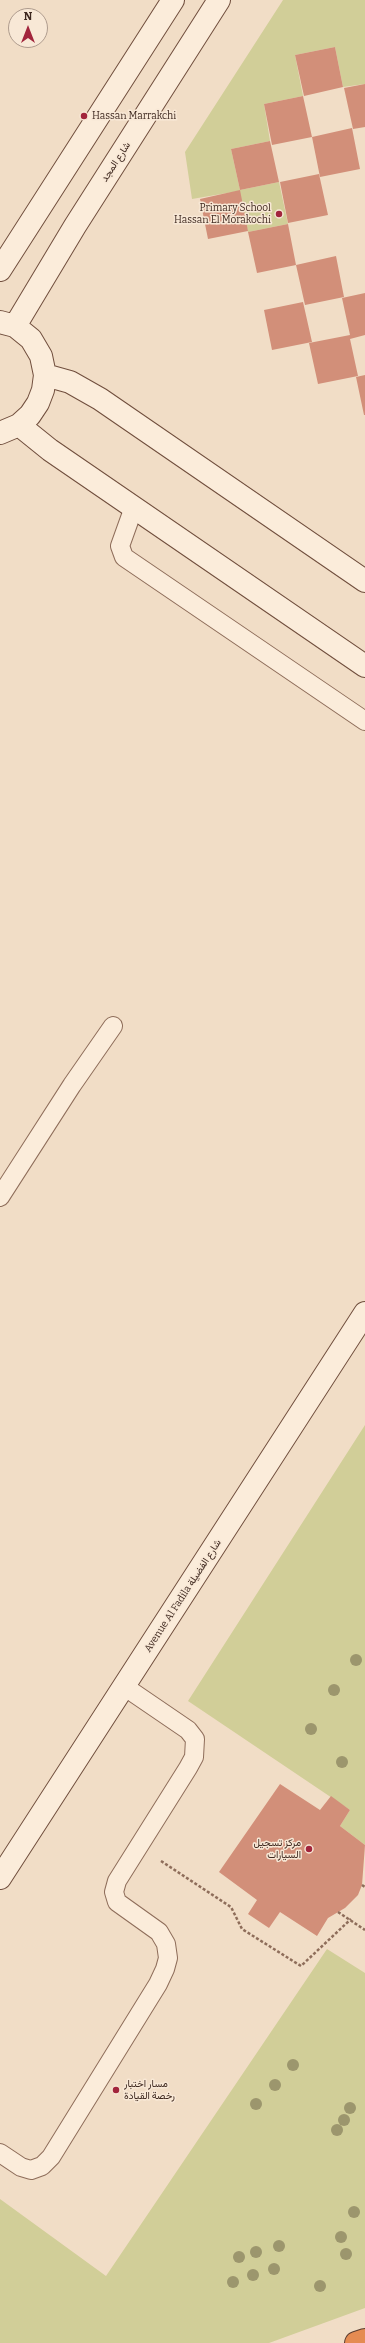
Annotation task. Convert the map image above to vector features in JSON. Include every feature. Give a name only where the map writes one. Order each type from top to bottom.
[{"type":"highway","points":[[356,2343],[365,2340]]},
{"type":"street","points":[[0,270],[173,0]]},
{"type":"street","name":"شارع المجد","points":[[8,324],[75,226],[220,0]]},
{"type":"street","points":[[8,324],[31,339],[41,356],[44,375],[43,390],[38,403],[30,415],[10,428],[50,450],[365,666]]},
{"type":"street","points":[[44,375],[70,382],[100,399],[365,581]]},
{"type":"street","name":"Avenue Al Fadila شارع الفضيلة","points":[[0,1878],[365,1313]]},
{"type":"lane","points":[[134,507],[120,546],[124,557],[365,721]]},
{"type":"lane","points":[[0,1197],[72,1085],[113,1026]]},
{"type":"lane","points":[[0,2153],[21,2168],[31,2170],[42,2166],[51,2157],[158,1984],[168,1958],[166,1944],[159,1932],[117,1902],[114,1892],[116,1881],[188,1768],[196,1748],[195,1739],[188,1730],[125,1686]]},
{"type":"path","points":[[139,1846],[232,1907],[242,1929],[301,1966],[351,1920]]},
{"type":"path","points":[[338,1912],[365,1930]]},
{"type":"shaded area","points":[[283,0],[365,0],[365,84],[343,87],[335,47],[295,55],[303,96],[264,104],[270,141],[231,149],[240,190],[279,182],[288,224],[248,232],[239,191],[192,199],[185,152]]},
{"type":"shaded area","points":[[365,1425],[365,1845],[340,1826],[350,1810],[188,1701]]},
{"type":"shaded area","points":[[327,1949],[365,1973],[365,2308],[269,2343],[0,2343],[0,2199],[106,2276]]},
{"type":"building","points":[[335,47],[343,87],[304,96],[295,55]]},
{"type":"building","points":[[365,84],[365,127],[353,129],[344,88]]},
{"type":"building","points":[[303,96],[312,137],[272,145],[264,104]]},
{"type":"building","points":[[352,128],[360,169],[320,177],[312,137]]},
{"type":"building","points":[[270,141],[279,182],[240,190],[231,149]]},
{"type":"building","points":[[319,174],[328,215],[288,223],[280,182]]},
{"type":"building","points":[[240,190],[248,231],[208,239],[200,199]]},
{"type":"building","points":[[288,224],[296,265],[257,273],[248,232]]},
{"type":"building","points":[[336,256],[344,297],[305,305],[296,265]]},
{"type":"building","points":[[365,293],[365,335],[350,339],[358,376],[318,384],[309,343],[350,335],[342,298]]},
{"type":"building","points":[[303,302],[312,342],[272,350],[264,310]]},
{"type":"building","points":[[365,375],[365,415],[364,415],[356,377]]},
{"type":"building","points":[[280,1784],[320,1810],[331,1796],[350,1810],[340,1826],[365,1845],[362,1885],[358,1895],[345,1908],[328,1918],[317,1936],[280,1912],[269,1928],[248,1914],[257,1900],[219,1872]]},
{"type":"place","name":"Hassan Marrakchi","points":[[84,116]]},
{"type":"place","name":"Primary School Hassan El Morakochi","points":[[279,214]]},
{"type":"place","name":"مركز تسجيل السيارات","points":[[309,1849]]},
{"type":"place","name":"مسار اختبار رخصة القيادة","points":[[116,2090]]}]
